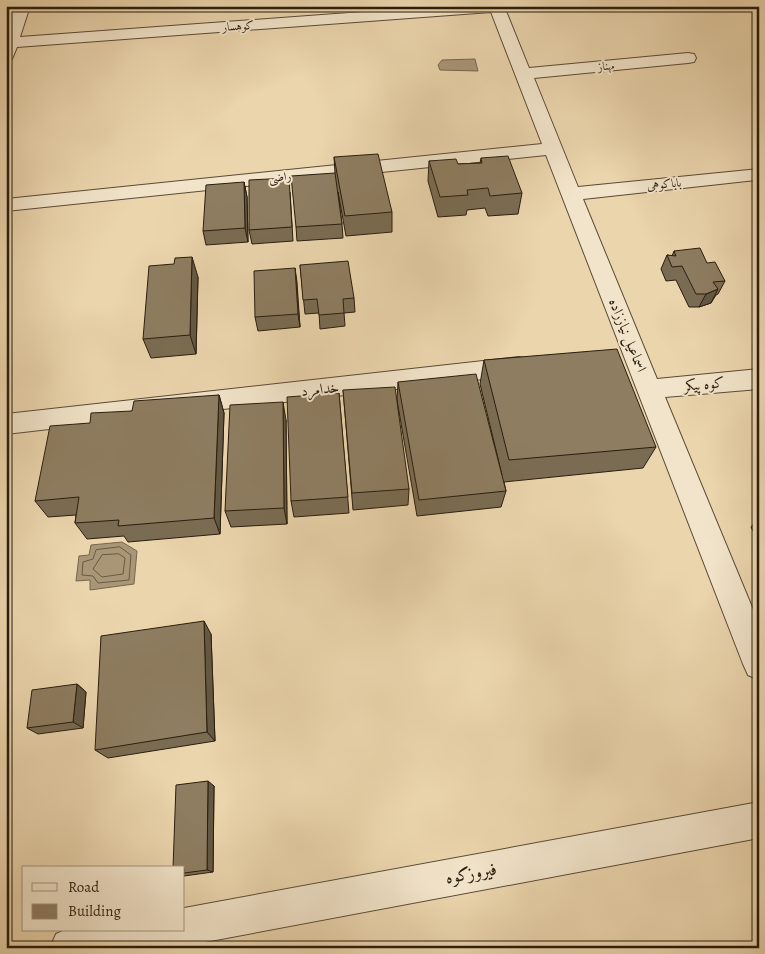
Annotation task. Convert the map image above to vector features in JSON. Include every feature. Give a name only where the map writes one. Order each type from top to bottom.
[{"type":"street","points":[[8,49],[22,6]]},
{"type":"street","name":"کوهسار","points":[[8,49],[496,7]]},
{"type":"street","name":"اسماعیل نیاززاده","points":[[496,7],[571,194],[625,354],[649,389],[759,664]]},
{"type":"street","name":"مهناز","points":[[523,74],[688,58]]},
{"type":"street","name":"راضی","points":[[6,205],[553,149]]},
{"type":"street","name":"باباکوهی","points":[[571,194],[756,174]]},
{"type":"street","name":"خدامرد","points":[[6,424],[546,363]]},
{"type":"street","name":"کوه پیکر","points":[[649,389],[759,379]]},
{"type":"street","name":"فیروزکوه","points":[[185,930],[759,820]]},
{"type":"street","name":"فیروزکوه","points":[[70,948],[163,934]]},
{"type":"water","points":[[475,59],[478,71],[440,70],[438,65],[442,60]]},
{"type":"water","points":[[122,542],[137,551],[134,584],[90,590],[90,580],[76,581],[79,556],[89,555],[91,545]]},
{"type":"building","points":[[378,154],[392,212],[345,216],[334,157]]},
{"type":"building","points":[[508,156],[522,193],[490,196],[488,188],[467,190],[468,195],[440,197],[429,161],[456,159],[458,164],[482,163],[481,158]]},
{"type":"building","points":[[335,173],[342,224],[296,227],[291,176]]},
{"type":"building","points":[[289,178],[292,227],[249,230],[249,180]]},
{"type":"building","points":[[244,182],[245,228],[203,231],[206,185]]},
{"type":"building","points":[[700,248],[707,263],[715,262],[725,281],[713,282],[718,289],[706,294],[696,294],[682,266],[672,267],[667,255],[676,256],[674,251]]},
{"type":"building","points":[[192,257],[190,335],[143,339],[149,266],[174,264],[175,258]]},
{"type":"building","points":[[348,261],[354,298],[343,299],[344,313],[319,315],[317,299],[303,300],[300,265]]},
{"type":"building","points":[[295,268],[298,314],[255,317],[254,271]]},
{"type":"building","points":[[617,349],[656,447],[509,460],[484,360]]},
{"type":"building","points":[[476,374],[506,491],[419,500],[398,382]]},
{"type":"building","points":[[395,387],[409,489],[352,493],[343,390]]},
{"type":"building","points":[[339,393],[348,497],[291,501],[287,397]]},
{"type":"building","points":[[219,395],[214,518],[118,526],[119,520],[75,523],[79,497],[35,501],[50,426],[90,423],[91,413],[132,411],[134,401]]},
{"type":"building","points":[[283,402],[284,508],[225,511],[230,405]]},
{"type":"building","points":[[204,621],[207,732],[95,750],[101,636]]},
{"type":"building","points":[[77,684],[73,722],[27,728],[32,690]]},
{"type":"building","points":[[208,781],[207,870],[185,873],[185,866],[173,866],[176,785]]}]
